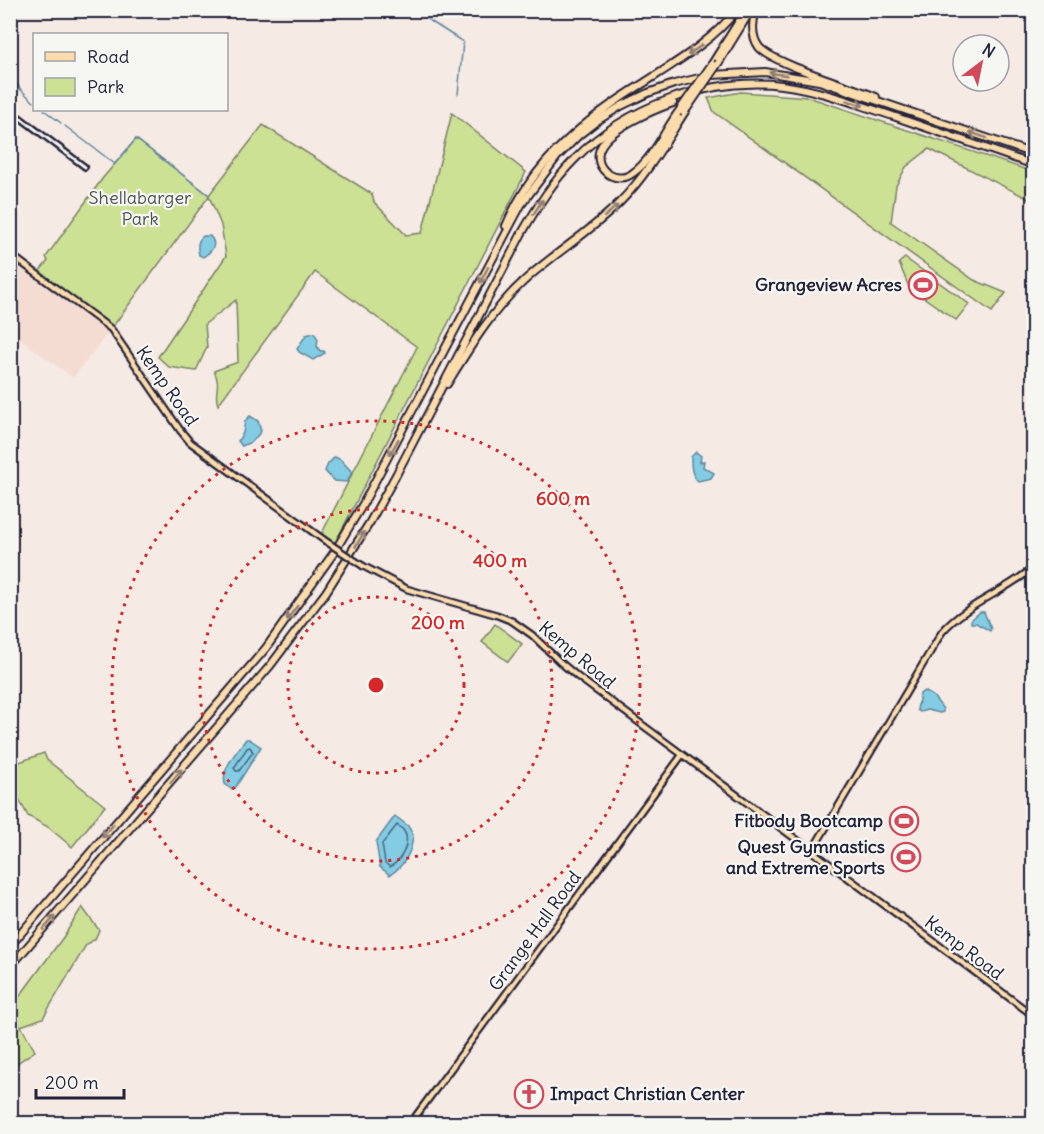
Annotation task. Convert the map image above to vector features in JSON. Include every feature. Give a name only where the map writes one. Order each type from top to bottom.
[{"type":"highway","points":[[494,255],[509,218],[528,187],[568,138],[618,99],[697,49],[737,10]]},
{"type":"highway","points":[[716,63],[746,10]]},
{"type":"highway","points":[[751,10],[716,63],[681,113],[633,174],[616,178],[602,168],[599,155],[605,141],[630,123],[658,109],[693,96],[729,89],[783,85]]},
{"type":"highway","points":[[756,10],[753,35],[759,47],[769,56],[856,88],[915,114]]},
{"type":"highway","points":[[10,946],[266,648],[303,597],[333,554],[363,504],[521,205],[557,157],[579,135],[621,106],[674,84],[712,75],[765,72],[819,81],[1034,154]]},
{"type":"highway","points":[[10,967],[204,744],[301,627],[326,592],[370,522],[522,233],[550,189],[575,159],[598,137],[621,121],[661,103],[724,86],[783,85],[854,103],[1034,165]]},
{"type":"highway","points":[[422,425],[477,336],[497,309],[534,272],[623,200],[650,164],[681,113]]},
{"type":"main road","name":"Kemp Road","points":[[10,254],[111,329],[190,442],[363,566],[407,589],[512,621],[532,635],[569,670],[1034,1016]]},
{"type":"main road","points":[[812,851],[942,632],[956,618],[1015,582],[1034,567]]},
{"type":"main road","name":"Grange Hall Road","points":[[410,1124],[682,755]]},
{"type":"street","points":[[10,110],[85,166]]},
{"type":"shaded area","points":[[10,254],[111,329],[73,378],[11,332]]},
{"type":"green space","points":[[741,92],[808,97],[1033,172],[1033,201],[929,149],[906,167],[896,186],[891,222],[974,280],[1006,293],[992,312],[714,112],[708,98]]},
{"type":"green space","name":"Shellabarger Park","points":[[452,113],[526,172],[335,543],[321,535],[417,347],[315,272],[218,405],[217,381],[214,371],[238,362],[236,300],[205,324],[207,347],[196,371],[169,367],[158,357],[226,256],[221,225],[209,196],[111,329],[37,274],[48,261],[46,257],[102,179],[136,139],[209,195],[263,125],[372,194],[374,202],[406,235],[422,233]]},
{"type":"green space","name":"Grangeview Acres","points":[[905,258],[969,304],[956,320],[909,287],[899,263]]},
{"type":"green space","points":[[495,624],[522,644],[508,662],[482,642]]},
{"type":"green space","points":[[44,753],[47,760],[105,806],[72,847],[48,827],[28,816],[11,788],[11,765]]},
{"type":"green space","points":[[82,907],[99,930],[95,939],[86,945],[43,1018],[21,1026],[35,1051],[11,1067],[11,1008],[64,936]]},
{"type":"water","points":[[203,236],[210,236],[214,245],[203,257],[199,255],[198,247]]},
{"type":"water","points":[[314,333],[318,339],[317,346],[325,353],[313,360],[297,349],[306,335]]},
{"type":"water","points":[[250,416],[258,421],[261,431],[253,441],[242,446],[238,441],[243,433],[245,421]]},
{"type":"water","points":[[696,452],[701,456],[700,462],[704,461],[703,467],[714,473],[711,478],[698,481],[694,476],[691,457]]},
{"type":"water","points":[[335,457],[352,472],[347,482],[334,481],[325,471]]},
{"type":"water","points":[[980,612],[984,612],[990,631],[976,623],[971,623],[971,620]]},
{"type":"water","points":[[924,691],[933,696],[943,712],[917,710],[920,694]]},
{"type":"water","points":[[246,739],[261,747],[235,788],[231,789],[225,784],[225,772]]},
{"type":"water","points":[[395,816],[408,826],[413,835],[407,858],[390,875],[380,867],[376,842]]},
{"type":"waterway","points":[[413,10],[463,42],[458,94]]},
{"type":"waterway","points":[[10,74],[21,90],[33,101]]},
{"type":"waterway","points":[[45,111],[61,123]]},
{"type":"waterway","points":[[65,126],[115,164],[136,139],[209,195]]},
{"type":"place","name":"Grangeview Acres","points":[[923,285]]},
{"type":"place","name":"Fitbody Bootcamp","points":[[904,821]]},
{"type":"place","name":"Quest Gymnastics and Extreme Sports","points":[[906,857]]},
{"type":"place","name":"Impact Christian Center","points":[[529,1094]]}]
